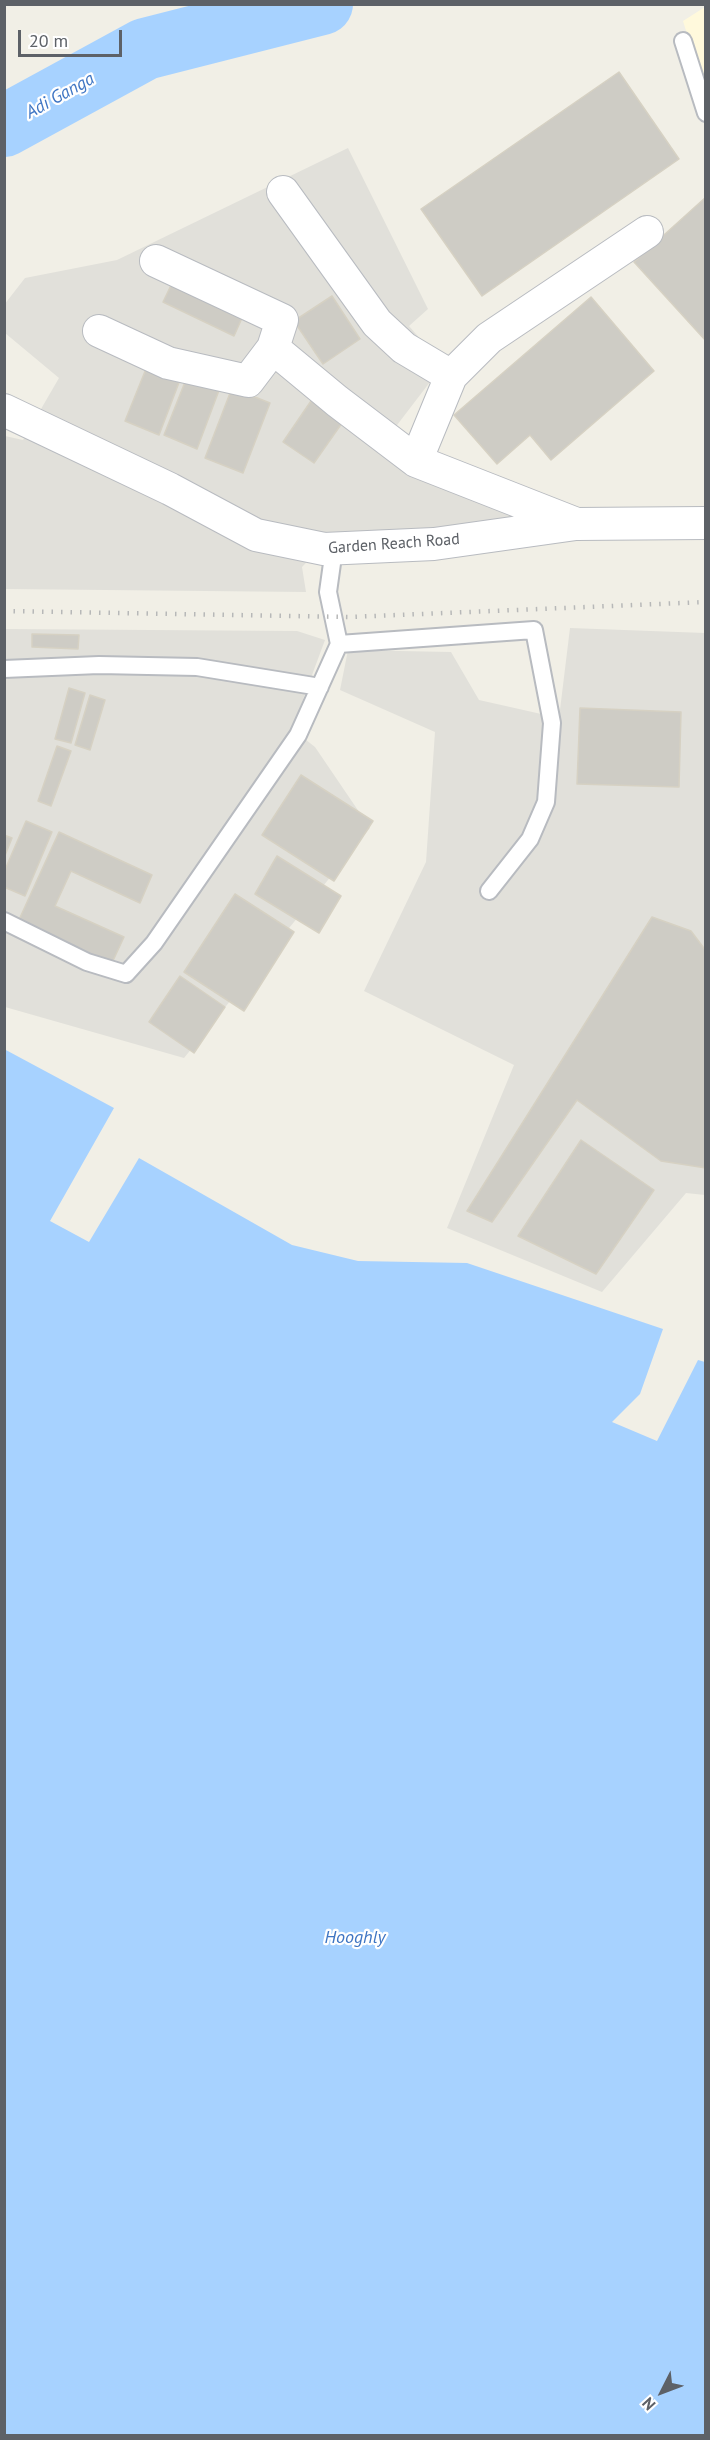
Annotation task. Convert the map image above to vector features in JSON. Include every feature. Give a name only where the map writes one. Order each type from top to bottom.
[{"type":"street","points":[[283,192],[377,323],[404,348],[451,376]]},
{"type":"street","points":[[416,460],[451,376],[489,339],[647,232]]},
{"type":"street","points":[[99,330],[168,363],[248,381],[273,348],[282,320],[156,261]]},
{"type":"street","points":[[273,348],[337,401],[416,460],[576,524]]},
{"type":"street","name":"Garden Reach Road","points":[[4,410],[170,489],[256,535],[324,549],[434,544],[576,524],[705,523]]},
{"type":"lane","points":[[683,40],[705,113]]},
{"type":"lane","points":[[4,921],[87,962],[126,974],[154,943],[298,735],[320,687],[339,644],[328,592],[334,549]]},
{"type":"lane","points":[[339,644],[534,630],[552,723],[546,802],[530,839],[489,891]]},
{"type":"lane","points":[[4,669],[99,665],[197,667],[320,687]]},
{"type":"shaded area","points":[[705,7],[705,91],[683,21]]},
{"type":"shaded area","points":[[348,148],[428,309],[409,326],[443,365],[381,446],[536,519],[432,533],[331,537],[302,567],[306,592],[5,589],[5,436],[23,440],[59,378],[5,333],[4,305],[25,278],[117,260]]},
{"type":"shaded area","points":[[570,628],[705,633],[705,1195],[686,1193],[602,1292],[447,1228],[514,1065],[364,991],[426,862],[435,732],[340,690],[348,650],[451,652],[479,700],[559,718]]},
{"type":"shaded area","points":[[4,629],[297,631],[325,640],[292,729],[315,747],[370,828],[184,1058],[5,1007]]},
{"type":"water","name":"Hooghly","points":[[4,1049],[114,1108],[50,1221],[89,1242],[139,1158],[292,1245],[358,1261],[467,1263],[663,1329],[640,1394],[612,1422],[657,1441],[698,1360],[705,1362],[705,2435],[5,2435]]},
{"type":"building","points":[[619,72],[679,159],[482,296],[421,209]]},
{"type":"building","points":[[706,197],[706,341],[634,262]]},
{"type":"building","points":[[176,275],[246,309],[234,336],[163,302]]},
{"type":"building","points":[[332,296],[360,339],[323,364],[294,321]]},
{"type":"building","points":[[591,297],[654,371],[551,460],[530,435],[497,464],[454,415]]},
{"type":"building","points":[[150,359],[183,372],[159,435],[125,421]]},
{"type":"building","points":[[189,372],[221,385],[197,449],[164,435]]},
{"type":"building","points":[[232,388],[270,403],[243,473],[205,458]]},
{"type":"building","points":[[311,401],[342,423],[314,463],[283,442]]},
{"type":"building","points":[[32,634],[79,635],[78,649],[32,647]]},
{"type":"building","points":[[69,688],[85,693],[71,743],[55,739]]},
{"type":"building","points":[[90,695],[105,700],[90,750],[75,745]]},
{"type":"building","points":[[580,708],[681,712],[679,787],[577,784]]},
{"type":"building","points":[[57,746],[71,751],[51,806],[38,801]]},
{"type":"building","points":[[301,775],[373,821],[334,881],[262,835]]},
{"type":"building","points":[[26,821],[52,832],[25,896],[4,887],[4,872]]},
{"type":"building","points":[[59,832],[152,875],[140,903],[71,871],[55,906],[124,937],[111,965],[18,922]]},
{"type":"building","points":[[4,835],[12,838],[4,858]]},
{"type":"building","points":[[277,856],[341,896],[319,933],[255,894]]},
{"type":"building","points":[[235,894],[294,932],[244,1011],[184,972]]},
{"type":"building","points":[[652,917],[691,931],[706,951],[706,1168],[661,1161],[577,1100],[492,1222],[467,1211]]},
{"type":"building","points":[[180,976],[225,1007],[194,1053],[149,1022]]},
{"type":"building","points":[[581,1140],[654,1190],[596,1274],[518,1236]]},
{"type":"waterway","name":"Adi Ganga","points":[[4,126],[145,49],[322,4]]},
{"type":"railway","points":[[4,611],[350,617],[706,602]]}]
